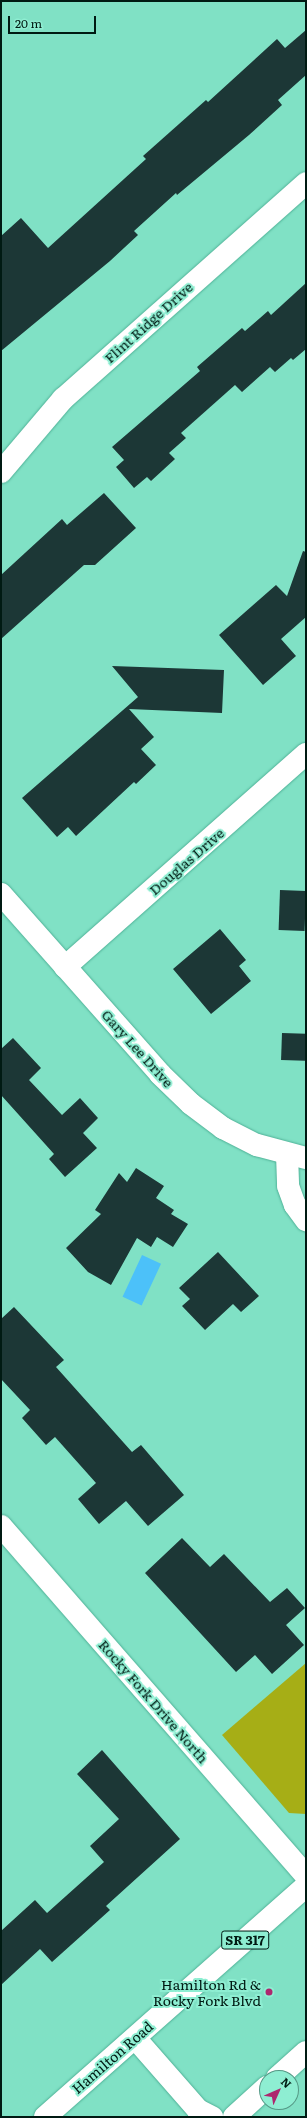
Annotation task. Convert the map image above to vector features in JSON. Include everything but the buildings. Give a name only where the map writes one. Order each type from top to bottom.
[{"type":"street","name":"Flint Ridge Drive","points":[[1,472],[63,399],[306,183]]},
{"type":"street","name":"Douglas Drive","points":[[65,967],[306,754]]},
{"type":"street","name":"Gary Lee Drive","points":[[1,894],[160,1074],[191,1104],[223,1128],[257,1145],[296,1156]]},
{"type":"street","points":[[296,1156],[288,1186],[295,1205],[306,1220]]},
{"type":"street","name":"Rocky Fork Drive North","points":[[1,1526],[306,1876]]},
{"type":"street","name":"Hamilton Road","points":[[45,2117],[306,1886]]},
{"type":"street","points":[[134,2038],[198,2110],[212,2117]]},
{"type":"street","points":[[286,2070],[306,2052]]},
{"type":"street","points":[[234,2117],[259,2094]]},
{"type":"shaded area","points":[[306,1663],[306,1814],[289,1813],[222,1735]]},
{"type":"water","points":[[142,1255],[161,1264],[142,1306],[123,1297]]},
{"type":"place","name":"Hamilton Rd & Rocky Fork Blvd","points":[[269,1992]]}]
